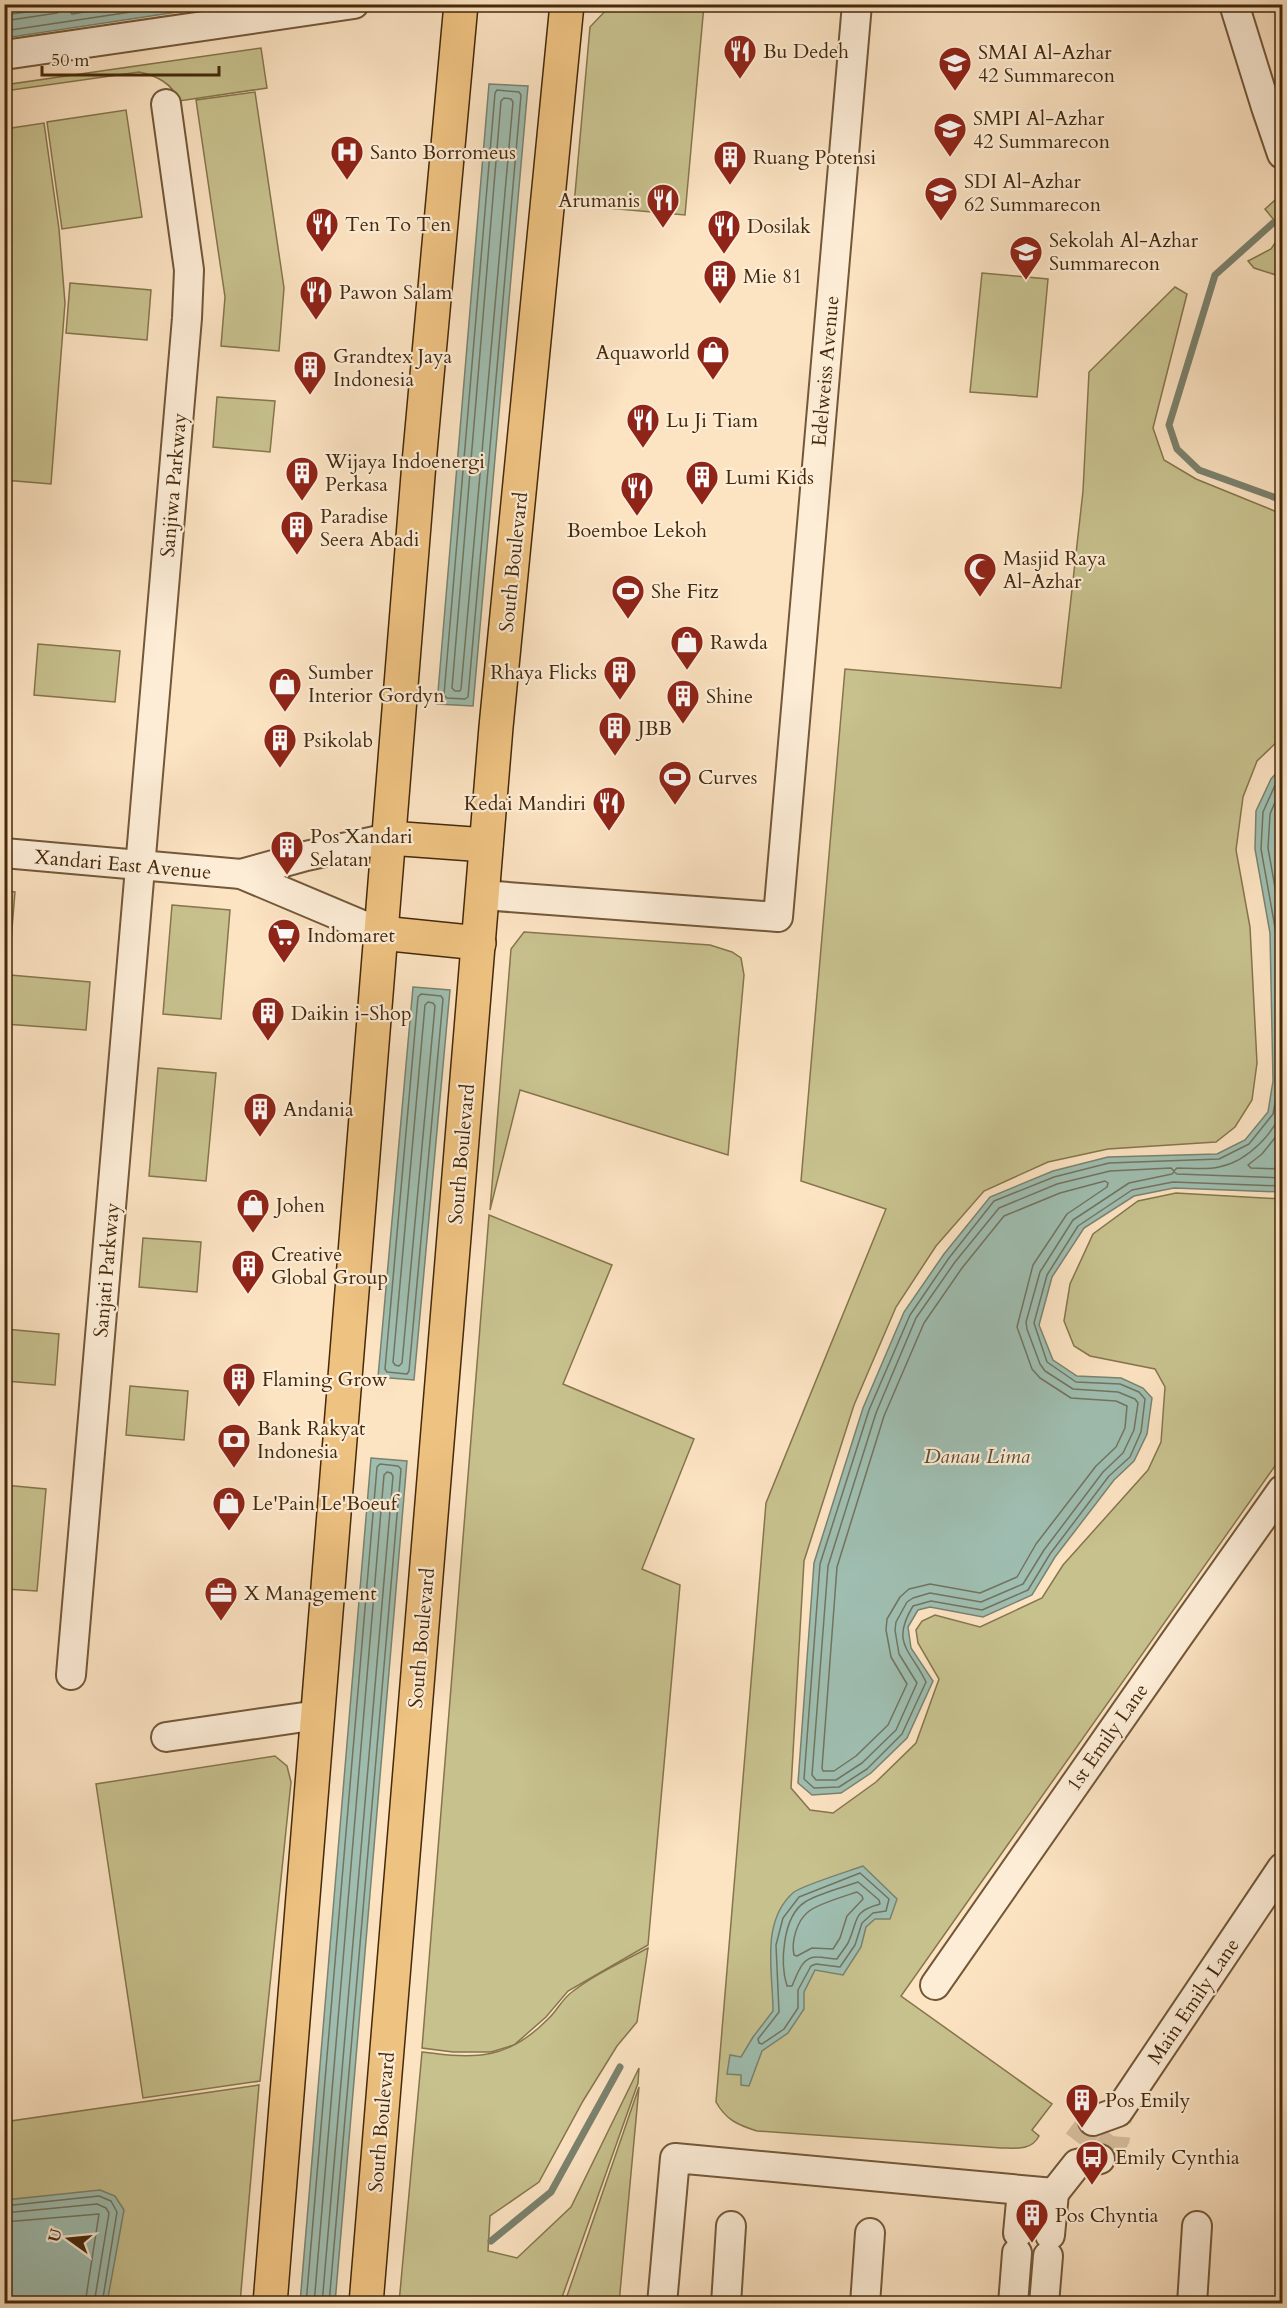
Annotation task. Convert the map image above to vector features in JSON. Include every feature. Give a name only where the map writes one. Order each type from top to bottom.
[{"type":"main road","points":[[270,2304],[419,464],[461,4]]},
{"type":"main road","name":"South Boulevard","points":[[366,2304],[486,846],[567,4]]},
{"type":"main road","points":[[389,838],[486,846]]},
{"type":"main road","points":[[381,933],[479,943]]},
{"type":"street","points":[[4,55],[354,4]]},
{"type":"street","name":"Edelweiss Avenue","points":[[482,895],[778,917],[857,4]]},
{"type":"street","points":[[1234,4],[1282,154]]},
{"type":"street","name":"Sanjiwa Parkway","points":[[141,866],[187,318],[188,280],[183,220],[166,104]]},
{"type":"street","points":[[240,874],[306,856],[389,838]]},
{"type":"street","name":"Xandari East Avenue","points":[[4,853],[240,874]]},
{"type":"street","name":"Sanjati Parkway","points":[[71,1675],[141,866]]},
{"type":"street","points":[[240,874],[381,933]]},
{"type":"street","name":"1st Emily Lane","points":[[934,1985],[1282,1490]]},
{"type":"street","points":[[166,1737],[318,1715]]},
{"type":"street","name":"Main Emily Lane","points":[[1054,2193],[1282,1868]]},
{"type":"street","points":[[662,2304],[675,2158],[1054,2193],[1047,2269]]},
{"type":"street","points":[[1015,2267],[1022,2191]]},
{"type":"street","points":[[726,2304],[731,2226]]},
{"type":"street","points":[[1192,2304],[1197,2226]]},
{"type":"street","points":[[865,2304],[870,2233]]},
{"type":"shaded area","points":[[615,4],[704,5],[685,215],[574,205],[590,27]]},
{"type":"shaded area","points":[[261,48],[267,88],[179,101],[172,89],[163,81],[139,72],[5,91],[4,85]]},
{"type":"shaded area","points":[[255,92],[284,288],[279,351],[221,346],[225,297],[196,100]]},
{"type":"shaded area","points":[[126,110],[142,217],[62,229],[47,122]]},
{"type":"shaded area","points":[[44,123],[59,229],[65,303],[51,484],[4,480],[5,129]]},
{"type":"shaded area","points":[[1282,194],[1282,230],[1265,209]]},
{"type":"shaded area","points":[[1282,233],[1282,277],[1254,268],[1248,261],[1271,249]]},
{"type":"shaded area","points":[[982,273],[1048,279],[1037,397],[970,392]]},
{"type":"shaded area","points":[[70,283],[151,290],[147,340],[66,333]]},
{"type":"shaded area","points":[[1175,287],[1187,294],[1153,428],[1164,460],[1196,479],[1282,514],[1282,737],[1257,761],[1243,797],[1236,850],[1250,927],[1257,1063],[1252,1100],[1235,1127],[1216,1142],[1108,1149],[1048,1162],[984,1191],[936,1246],[896,1307],[854,1405],[804,1561],[791,1788],[810,1810],[833,1813],[876,1782],[916,1743],[939,1679],[918,1643],[916,1630],[922,1621],[935,1615],[980,1627],[1042,1598],[1063,1565],[1148,1470],[1161,1442],[1165,1387],[1155,1369],[1090,1356],[1074,1346],[1064,1321],[1070,1284],[1093,1234],[1138,1201],[1176,1193],[1282,1199],[1282,1456],[901,1996],[1052,2104],[1032,2130],[1039,2136],[1036,2141],[1023,2148],[1001,2148],[757,2131],[733,2121],[716,2102],[766,1503],[886,1209],[801,1181],[845,669],[1061,688],[1083,491],[1089,372]]},
{"type":"shaded area","points":[[217,397],[275,401],[270,452],[213,447]]},
{"type":"shaded area","points":[[38,644],[120,651],[115,702],[34,695]]},
{"type":"shaded area","points":[[4,891],[15,892],[5,1014]]},
{"type":"shaded area","points":[[172,905],[230,910],[221,1019],[163,1014]]},
{"type":"shaded area","points":[[524,932],[710,945],[732,952],[741,958],[744,975],[728,1155],[520,1090],[490,1210],[511,949]]},
{"type":"shaded area","points":[[10,975],[90,982],[86,1030],[5,1024]]},
{"type":"shaded area","points":[[158,1068],[216,1073],[206,1181],[149,1176]]},
{"type":"shaded area","points":[[489,1215],[612,1265],[563,1384],[694,1439],[642,1569],[680,1585],[648,1945],[568,1991],[546,2017],[514,2045],[491,2052],[453,2052],[422,2048]]},
{"type":"shaded area","points":[[143,1238],[201,1242],[197,1292],[139,1287]]},
{"type":"shaded area","points":[[5,1329],[59,1334],[55,1385],[5,1381]]},
{"type":"shaded area","points":[[130,1386],[188,1391],[184,1440],[126,1435]]},
{"type":"shaded area","points":[[4,1485],[46,1489],[37,1591],[5,1589]]},
{"type":"shaded area","points":[[275,1756],[287,1766],[291,1782],[260,2081],[143,2098],[96,1784]]},
{"type":"shaded area","points":[[648,1948],[637,2022],[617,2046],[583,2101],[539,2182],[490,2216],[488,2251],[517,2258],[571,2207],[639,2068],[638,2083],[560,2303],[399,2303],[422,2052],[459,2056],[490,2054],[505,2049],[533,2032],[551,2016],[568,1995],[609,1968]]},
{"type":"shaded area","points":[[259,2085],[240,2303],[5,2303],[4,2122]]},
{"type":"shaded area","points":[[639,2087],[619,2303],[563,2303],[566,2299]]},
{"type":"water","points":[[75,5],[224,5],[5,38],[5,15]]},
{"type":"water","points":[[489,84],[528,86],[473,706],[437,704]]},
{"type":"water","name":"Danau Lima","points":[[1282,767],[1282,1192],[1174,1188],[1134,1196],[1084,1228],[1052,1277],[1039,1325],[1053,1360],[1077,1376],[1121,1378],[1143,1388],[1152,1398],[1147,1434],[1134,1461],[1114,1480],[1055,1557],[1032,1595],[983,1617],[930,1607],[918,1610],[908,1627],[911,1648],[933,1681],[907,1738],[871,1773],[841,1793],[812,1795],[798,1783],[814,1563],[863,1408],[904,1312],[944,1254],[990,1197],[1053,1171],[1108,1157],[1217,1154],[1245,1140],[1268,1112],[1273,1081],[1270,933],[1255,849],[1256,811],[1271,779]]},
{"type":"water","points":[[413,987],[450,990],[414,1380],[378,1377]]},
{"type":"water","points":[[371,1458],[407,1461],[335,2303],[300,2303]]},
{"type":"water","points":[[863,1866],[897,1899],[890,1919],[875,1919],[866,1927],[861,1947],[843,1975],[815,1970],[804,1992],[804,2009],[788,2033],[762,2051],[749,2086],[741,2085],[741,2075],[727,2074],[730,2055],[741,2057],[773,2011],[772,1932],[783,1904],[799,1889]]},
{"type":"water","points":[[100,2190],[115,2196],[124,2210],[107,2303],[5,2303],[5,2200]]},
{"type":"waterway","points":[[1273,223],[1215,275],[1169,425],[1177,449],[1199,470],[1282,500]]},
{"type":"waterway","points":[[491,2241],[551,2192],[620,2067]]},
{"type":"tunnel","points":[[1100,2159],[1116,2138],[1118,2112]]},
{"type":"tunnel","points":[[1077,2142],[1093,2121]]},
{"type":"place","name":"Bu Dedeh","points":[[740,80]]},
{"type":"place","name":"SMAI Al-Azhar 42 Summarecon","points":[[955,92]]},
{"type":"place","name":"SMPI Al-Azhar 42 Summarecon","points":[[950,158]]},
{"type":"place","name":"Santo Borromeus","points":[[347,181]]},
{"type":"place","name":"Ruang Potensi","points":[[730,186]]},
{"type":"place","name":"SDI Al-Azhar 62 Summarecon","points":[[941,222]]},
{"type":"place","name":"Arumanis","points":[[663,229]]},
{"type":"place","name":"Ten To Ten","points":[[322,253]]},
{"type":"place","name":"Dosilak","points":[[724,255]]},
{"type":"place","name":"Sekolah Al-Azhar Summarecon","points":[[1026,281]]},
{"type":"place","name":"Mie 81","points":[[720,305]]},
{"type":"place","name":"Pawon Salam","points":[[316,321]]},
{"type":"place","name":"Aquaworld","points":[[713,381]]},
{"type":"place","name":"Grandtex Jaya Indonesia","points":[[310,396]]},
{"type":"place","name":"Lu Ji Tiam","points":[[643,449]]},
{"type":"place","name":"Wijaya Indoenergi Perkasa","points":[[302,502]]},
{"type":"place","name":"Lumi Kids","points":[[702,506]]},
{"type":"place","name":"Boemboe Lekoh","points":[[637,517]]},
{"type":"place","name":"Paradise Seera Abadi","points":[[297,556]]},
{"type":"place","name":"Masjid Raya Al-Azhar","points":[[980,598]]},
{"type":"place","name":"She Fitz","points":[[628,620]]},
{"type":"place","name":"Rawda","points":[[687,671]]},
{"type":"place","name":"Rhaya Flicks","points":[[620,701]]},
{"type":"place","name":"Sumber Interior Gordyn","points":[[285,713]]},
{"type":"place","name":"Shine","points":[[683,725]]},
{"type":"place","name":"JBB","points":[[615,757]]},
{"type":"place","name":"Psikolab","points":[[280,769]]},
{"type":"place","name":"Curves","points":[[675,806]]},
{"type":"place","name":"Kedai Mandiri","points":[[609,832]]},
{"type":"place","name":"Pos Xandari Selatan","points":[[287,876]]},
{"type":"place","name":"Indomaret","points":[[284,964]]},
{"type":"place","name":"Daikin i-Shop","points":[[268,1042]]},
{"type":"place","name":"Andania","points":[[260,1138]]},
{"type":"place","name":"Johen","points":[[253,1234]]},
{"type":"place","name":"Creative Global Group","points":[[248,1295]]},
{"type":"place","name":"Flaming Grow","points":[[239,1408]]},
{"type":"place","name":"Bank Rakyat Indonesia","points":[[234,1469]]},
{"type":"place","name":"Le'Pain Le'Boeuf","points":[[229,1532]]},
{"type":"place","name":"X Management","points":[[221,1622]]},
{"type":"place","name":"Pos Emily","points":[[1082,2129]]},
{"type":"place","name":"Emily Cynthia","points":[[1092,2186]]},
{"type":"place","name":"Pos Chyntia","points":[[1032,2244]]}]
